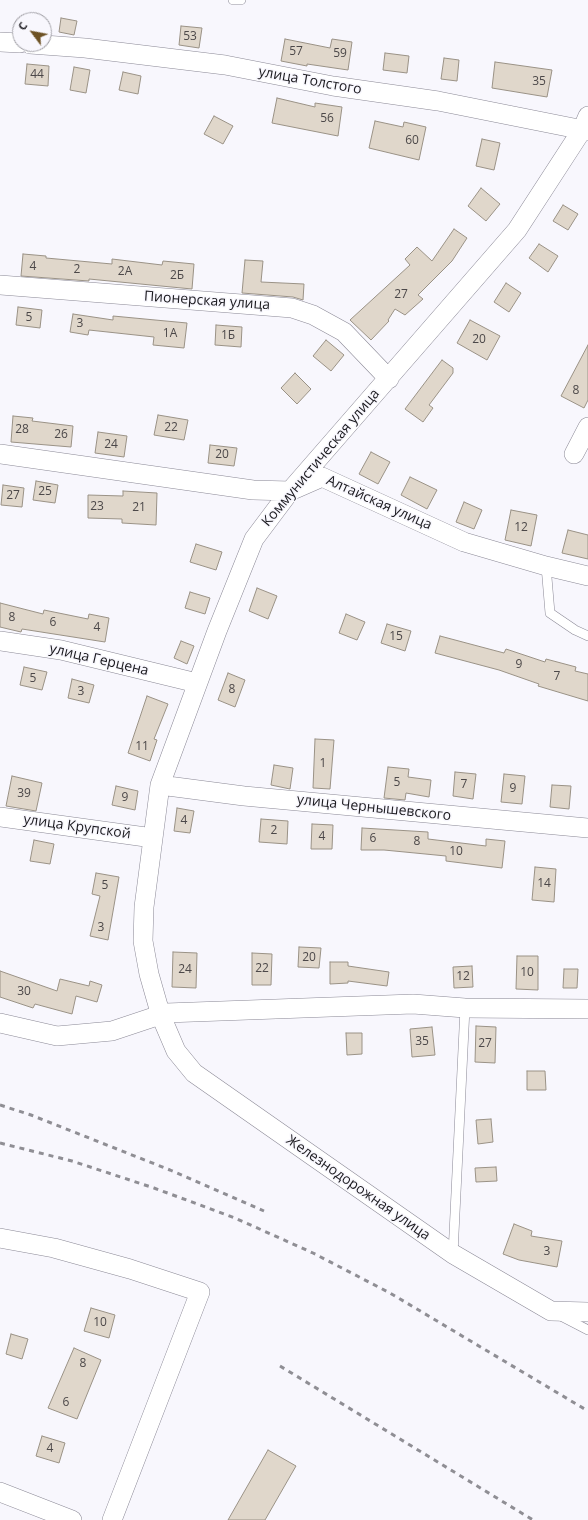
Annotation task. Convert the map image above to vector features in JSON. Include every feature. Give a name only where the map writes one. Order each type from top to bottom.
[{"type":"street","points":[[0,42],[12,43]]},
{"type":"street","name":"улица Толстого","points":[[52,46],[85,48],[225,65],[332,86],[438,101],[586,126]]},
{"type":"street","name":"Коммунистическая улица","points":[[161,1016],[149,974],[143,940],[144,907],[160,785],[197,683],[254,539],[290,491],[517,230],[586,126]]},
{"type":"street","name":"Пионерская улица","points":[[0,285],[292,308],[313,315],[344,332],[389,379]]},
{"type":"street","points":[[574,454],[588,427]]},
{"type":"street","name":"Алтайская улица","points":[[0,454],[253,490],[290,491],[322,477],[464,542],[546,566],[588,576]]},
{"type":"street","name":"улица Герцена","points":[[0,641],[61,650],[197,683]]},
{"type":"street","name":"улица Чернышевского","points":[[160,785],[244,796],[588,828]]},
{"type":"street","name":"улица Крупской","points":[[0,817],[153,838]]},
{"type":"street","points":[[0,1023],[57,1036],[112,1031],[161,1016],[166,1013],[413,1004],[465,1008],[588,1009]]},
{"type":"street","name":"Железнодорожная улица","points":[[161,1016],[176,1051],[194,1073],[453,1254],[551,1311],[588,1312]]},
{"type":"street","points":[[0,1238],[54,1248],[84,1256],[130,1269],[200,1292],[112,1520]]},
{"type":"street","points":[[0,1492],[72,1520]]},
{"type":"lane","points":[[233,0],[241,0]]},
{"type":"lane","points":[[546,566],[550,613],[575,630],[588,636]]},
{"type":"lane","points":[[453,1254],[465,1008]]},
{"type":"lane","points":[[551,1311],[588,1330]]},
{"type":"building","points":[[61,18],[77,21],[74,35],[59,32]]},
{"type":"building","points":[[181,26],[202,28],[199,48],[179,45]]},
{"type":"building","points":[[285,39],[330,48],[332,39],[352,42],[348,70],[307,64],[307,66],[281,61]]},
{"type":"building","points":[[385,53],[409,56],[407,73],[383,70]]},
{"type":"building","points":[[444,58],[459,60],[457,81],[441,79]]},
{"type":"building","points":[[495,62],[552,70],[547,97],[492,88]]},
{"type":"building","points":[[27,64],[49,66],[48,86],[25,84]]},
{"type":"building","points":[[74,67],[90,70],[86,93],[70,90]]},
{"type":"building","points":[[123,72],[141,76],[138,94],[119,90]]},
{"type":"building","points":[[277,98],[315,107],[315,103],[342,107],[338,136],[272,123]]},
{"type":"building","points":[[214,116],[233,126],[223,144],[204,134]]},
{"type":"building","points":[[375,121],[403,127],[404,122],[426,127],[419,160],[369,148]]},
{"type":"building","points":[[482,139],[500,143],[494,170],[476,166]]},
{"type":"building","points":[[481,188],[500,204],[486,221],[468,206]]},
{"type":"building","points":[[563,205],[578,214],[568,230],[553,221]]},
{"type":"building","points":[[454,229],[467,238],[452,261],[418,295],[423,299],[405,315],[395,309],[388,320],[389,321],[371,340],[350,320],[410,265],[405,259],[417,247],[432,261]]},
{"type":"building","points":[[539,244],[558,256],[548,272],[529,258]]},
{"type":"building","points":[[23,254],[46,256],[46,258],[112,264],[112,259],[162,265],[163,261],[194,264],[192,289],[89,279],[89,281],[21,276]]},
{"type":"building","points":[[245,260],[263,261],[261,282],[304,284],[303,300],[293,297],[242,293]]},
{"type":"building","points":[[506,283],[521,293],[509,312],[494,302]]},
{"type":"building","points":[[18,307],[42,310],[40,328],[16,325]]},
{"type":"building","points":[[73,314],[113,320],[113,316],[187,323],[184,348],[153,345],[154,337],[89,330],[88,335],[70,332]]},
{"type":"building","points":[[470,320],[500,336],[487,360],[457,343]]},
{"type":"building","points":[[216,325],[242,327],[241,347],[215,345]]},
{"type":"building","points":[[326,340],[344,355],[331,371],[313,356]]},
{"type":"building","points":[[588,345],[588,400],[584,408],[561,396]]},
{"type":"building","points":[[442,360],[453,368],[453,373],[429,405],[433,408],[423,422],[405,409]]},
{"type":"building","points":[[295,373],[311,389],[297,404],[281,388]]},
{"type":"building","points":[[158,415],[188,420],[184,440],[154,435]]},
{"type":"building","points":[[13,416],[33,418],[32,421],[73,426],[71,447],[11,442]]},
{"type":"building","points":[[98,432],[127,436],[124,457],[95,453]]},
{"type":"building","points":[[210,445],[237,448],[234,466],[208,463]]},
{"type":"building","points":[[371,452],[390,462],[378,484],[359,474]]},
{"type":"building","points":[[410,477],[437,490],[427,509],[401,495]]},
{"type":"building","points":[[36,481],[58,485],[55,503],[33,500]]},
{"type":"building","points":[[3,485],[24,488],[22,507],[1,505]]},
{"type":"building","points":[[123,491],[157,493],[156,525],[122,523],[122,519],[88,518],[88,495],[123,496]]},
{"type":"building","points":[[464,502],[482,510],[474,529],[456,522]]},
{"type":"building","points":[[511,510],[537,515],[531,546],[505,540]]},
{"type":"building","points":[[568,530],[588,535],[588,559],[562,553]]},
{"type":"building","points":[[196,544],[222,552],[216,570],[190,562]]},
{"type":"building","points":[[257,588],[277,596],[268,619],[249,611]]},
{"type":"building","points":[[190,592],[210,598],[205,614],[185,608]]},
{"type":"building","points":[[0,603],[43,614],[44,610],[88,619],[89,614],[109,618],[105,642],[22,629],[21,632],[0,627]]},
{"type":"building","points":[[346,614],[365,622],[357,640],[339,633]]},
{"type":"building","points":[[387,624],[411,631],[405,651],[381,643]]},
{"type":"building","points":[[440,636],[504,653],[506,649],[545,662],[546,659],[576,667],[575,671],[588,674],[588,701],[538,686],[539,684],[499,670],[435,653]]},
{"type":"building","points":[[181,641],[194,646],[187,664],[174,658]]},
{"type":"building","points":[[24,667],[47,672],[42,690],[20,685]]},
{"type":"building","points":[[228,673],[245,680],[235,707],[218,700]]},
{"type":"building","points":[[72,679],[94,685],[89,703],[68,698]]},
{"type":"building","points":[[147,696],[168,704],[154,739],[157,740],[150,761],[128,753]]},
{"type":"building","points":[[315,739],[334,740],[330,789],[313,788]]},
{"type":"building","points":[[274,765],[293,768],[290,789],[271,785]]},
{"type":"building","points":[[388,767],[409,769],[408,777],[431,780],[429,797],[406,793],[405,800],[384,798]]},
{"type":"building","points":[[455,772],[476,774],[473,799],[453,796]]},
{"type":"building","points":[[504,774],[525,776],[522,804],[501,802]]},
{"type":"building","points":[[12,776],[42,783],[36,811],[6,806]]},
{"type":"building","points":[[552,785],[571,786],[569,809],[550,807]]},
{"type":"building","points":[[116,786],[138,791],[135,810],[112,805]]},
{"type":"building","points":[[177,808],[194,811],[190,833],[174,831]]},
{"type":"building","points":[[261,819],[288,821],[287,844],[259,842]]},
{"type":"building","points":[[312,824],[333,825],[332,849],[311,849]]},
{"type":"building","points":[[362,828],[428,832],[428,839],[486,846],[486,839],[505,841],[502,868],[446,861],[446,856],[384,850],[361,850]]},
{"type":"building","points":[[34,840],[54,844],[50,864],[30,861]]},
{"type":"building","points":[[535,867],[556,869],[554,902],[532,900]]},
{"type":"building","points":[[96,873],[119,877],[108,940],[90,936],[100,896],[92,894]]},
{"type":"building","points":[[299,947],[321,948],[319,968],[298,967]]},
{"type":"building","points":[[173,952],[197,953],[196,988],[172,987]]},
{"type":"building","points":[[252,953],[272,954],[271,985],[252,985]]},
{"type":"building","points":[[517,956],[538,956],[538,990],[516,989]]},
{"type":"building","points":[[330,962],[348,962],[348,966],[389,972],[387,986],[348,981],[348,983],[330,984]]},
{"type":"building","points":[[472,966],[473,987],[454,988],[453,967]]},
{"type":"building","points":[[564,969],[578,969],[577,988],[563,988]]},
{"type":"building","points":[[0,971],[57,991],[60,979],[89,986],[90,981],[102,985],[97,1002],[76,996],[72,1014],[35,1004],[33,1008],[0,997]]},
{"type":"building","points":[[476,1026],[496,1027],[495,1063],[475,1062]]},
{"type":"building","points":[[432,1027],[435,1055],[412,1057],[410,1029]]},
{"type":"building","points":[[346,1033],[362,1033],[362,1054],[347,1055]]},
{"type":"building","points":[[527,1071],[545,1071],[546,1090],[527,1090]]},
{"type":"building","points":[[491,1119],[493,1142],[478,1144],[476,1120]]},
{"type":"building","points":[[496,1167],[497,1181],[476,1182],[475,1168]]},
{"type":"building","points":[[514,1224],[532,1231],[531,1236],[562,1241],[557,1267],[519,1260],[503,1254]]},
{"type":"building","points":[[91,1308],[115,1315],[109,1338],[84,1331]]},
{"type":"building","points":[[11,1334],[28,1339],[22,1359],[6,1354]]},
{"type":"building","points":[[74,1348],[101,1360],[77,1419],[48,1408]]},
{"type":"building","points":[[42,1436],[65,1443],[59,1463],[36,1456]]},
{"type":"building","points":[[268,1450],[296,1466],[265,1520],[228,1520]]},
{"type":"railway","points":[[0,1105],[31,1115],[170,1170],[264,1211]]},
{"type":"railway","points":[[0,1143],[72,1161],[154,1188],[235,1218],[313,1253],[390,1293],[588,1411]]},
{"type":"railway","points":[[280,1366],[533,1520]]}]
